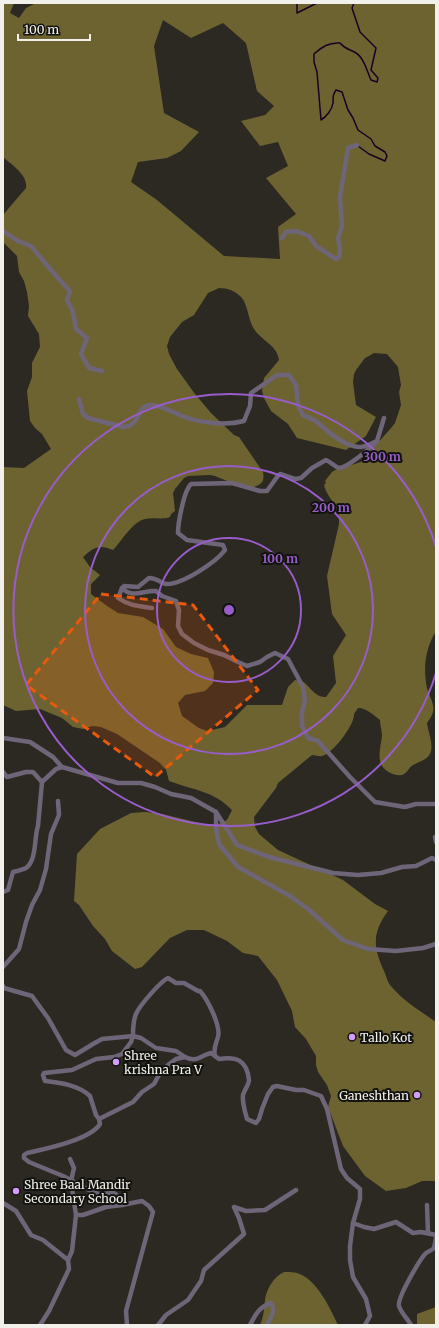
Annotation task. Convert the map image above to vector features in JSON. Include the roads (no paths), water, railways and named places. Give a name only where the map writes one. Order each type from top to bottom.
[{"type":"street","points":[[282,238],[286,232],[296,231],[309,236],[316,246],[336,259],[339,257],[340,250],[338,238],[342,226],[340,197],[346,158],[348,148],[357,145]]},
{"type":"street","points":[[3,230],[18,241],[31,246],[70,290],[67,300],[73,312],[76,329],[87,338],[81,354],[89,368],[102,371]]},
{"type":"street","points":[[79,399],[83,414],[88,418],[123,427],[129,427],[134,424],[136,421],[136,416],[150,405],[161,407],[202,422],[236,423],[244,421],[250,406],[251,393],[277,374],[289,375],[296,385],[298,406],[303,415],[313,420],[330,434],[350,445],[359,448],[377,441]]},
{"type":"street","points":[[152,608],[133,606],[118,598],[122,588],[124,586],[138,587],[149,578],[159,580],[164,584],[179,582],[218,558],[225,550],[223,546],[187,540],[178,533],[179,518],[183,508],[187,487],[191,484],[232,483],[260,491],[267,491],[280,474],[295,479],[300,478],[312,468],[326,460],[338,468],[345,467],[371,448],[377,441],[384,418]]},
{"type":"street","points":[[122,588],[130,593],[136,594],[156,591],[162,596],[176,600],[179,610],[178,626],[182,634],[194,643],[208,650],[224,655],[247,666],[260,662],[267,656],[275,653],[288,659],[303,687],[305,700],[302,712],[302,726],[308,738],[318,741],[350,778],[375,802],[405,807],[416,804],[436,804]]},
{"type":"street","points":[[3,738],[30,742],[53,757],[62,767],[118,783],[141,783],[172,794],[191,798],[216,812],[237,845],[269,857],[333,873],[358,875],[381,873],[416,866],[432,858],[436,860]]},
{"type":"street","points":[[3,892],[8,890],[13,872],[26,868],[31,861],[38,826],[42,782],[62,767]]},
{"type":"street","points":[[3,772],[7,777],[32,772],[42,782]]},
{"type":"street","points":[[3,967],[19,949],[32,905],[40,890],[46,869],[51,834],[59,815],[58,801]]},
{"type":"street","points":[[216,812],[216,828],[219,844],[238,867],[290,896],[307,908],[343,940],[368,950],[396,951],[423,948],[436,944]]},
{"type":"street","points":[[436,837],[436,842]]},
{"type":"street","points":[[122,1205],[117,1195],[114,1193],[99,1194],[28,1162],[24,1158],[24,1155],[27,1153],[52,1148],[88,1134],[97,1129],[100,1124],[90,1096],[87,1093],[78,1088],[45,1081],[43,1075],[44,1073],[72,1070],[96,1059],[114,1057],[122,1054],[131,1042],[133,1036],[133,1023],[136,1012],[161,982],[168,978],[176,983],[188,985],[200,991],[204,995],[211,1008],[218,1030],[218,1037],[214,1046],[215,1056]]},
{"type":"street","points":[[3,986],[4,988],[32,996],[48,1018],[66,1050],[70,1054],[75,1055],[102,1039],[133,1036],[141,1038],[156,1048],[176,1051],[191,1060],[211,1053],[218,1059],[235,1058],[239,1060],[245,1066],[249,1081],[243,1095],[244,1111],[247,1119],[256,1123],[259,1119],[268,1094],[273,1087],[276,1086],[304,1090],[322,1096],[327,1109],[341,1169],[347,1178],[360,1189],[360,1199],[353,1223],[350,1260],[353,1277],[366,1299],[370,1316],[365,1325]]},
{"type":"street","points":[[99,1119],[133,1102],[142,1092],[154,1084],[160,1073],[168,1065],[176,1059],[185,1057]]},
{"type":"street","points":[[40,1325],[49,1311],[69,1269],[68,1260],[72,1251],[76,1215],[72,1181],[74,1168],[70,1159]]},
{"type":"street","points":[[158,1325],[166,1315],[188,1300],[201,1281],[204,1270],[244,1234],[234,1207],[246,1211],[265,1210],[296,1190]]},
{"type":"street","points":[[76,1215],[83,1215],[106,1207],[142,1201],[149,1206],[153,1212],[126,1311],[127,1325]]},
{"type":"street","points":[[3,1203],[16,1211],[31,1235],[43,1240],[68,1260]]},
{"type":"street","points":[[427,1205],[428,1233]]},
{"type":"street","points":[[353,1223],[374,1229],[396,1222],[413,1233],[428,1233],[436,1237],[434,1248],[427,1252],[417,1267],[408,1281],[399,1301],[399,1306],[411,1325]]},
{"type":"street","points":[[250,1325],[257,1311],[265,1305],[271,1303],[274,1308],[273,1315],[267,1325]]},
{"type":"waterway","points":[[297,3],[297,13],[317,3]]},
{"type":"waterway","points":[[354,3],[352,8],[360,32],[376,48],[371,70],[378,78],[377,82],[371,80],[359,55],[345,48],[340,43],[329,44],[320,49],[314,54],[314,62],[317,72],[321,120],[327,115],[331,108],[333,96],[336,90],[342,92],[348,110],[358,130],[371,139],[375,146],[385,152],[387,156],[385,161],[369,154],[358,146]]},
{"type":"place","name":"Tallo Kot","points":[[352,1037]]},
{"type":"place","name":"Shree krishna Pra V","points":[[116,1062]]},
{"type":"place","name":"Ganeshthan","points":[[417,1095]]},
{"type":"place","name":"Shree Baal Mandir Secondary School","points":[[16,1191]]}]
